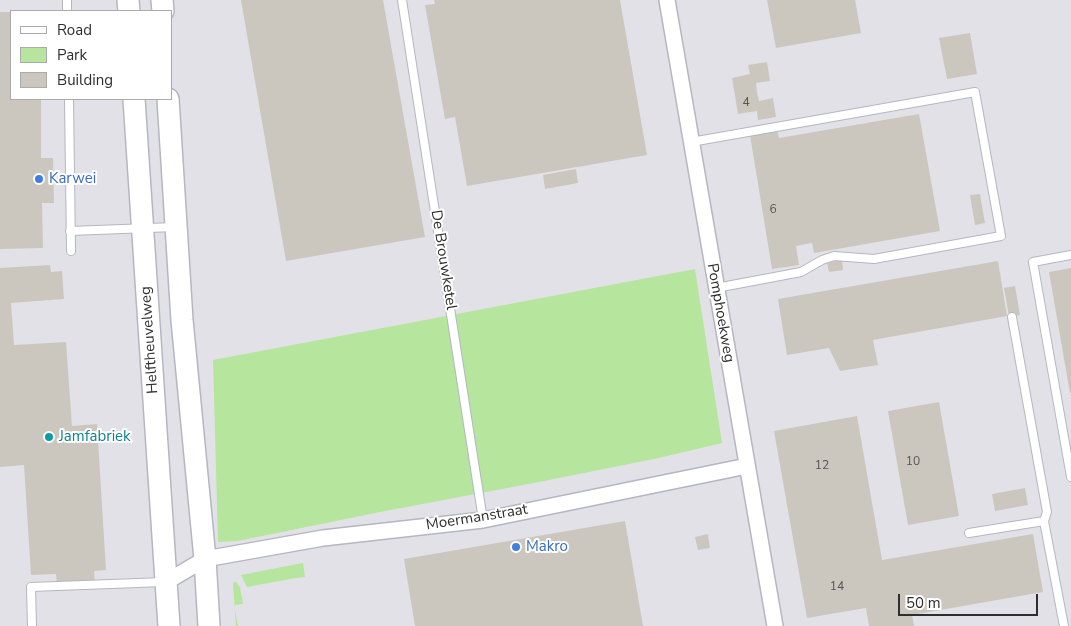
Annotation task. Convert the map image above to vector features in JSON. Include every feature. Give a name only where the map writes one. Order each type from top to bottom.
[{"type":"main road","name":"Helftheuvelweg","points":[[134,100],[169,626]]},
{"type":"main road","points":[[168,100],[182,320],[205,559],[209,626]]},
{"type":"street","name":"Pomphoekweg","points":[[666,0],[775,626]]},
{"type":"street","name":"Moermanstraat","points":[[205,559],[323,538],[483,520],[747,466]]},
{"type":"street","points":[[166,582],[205,559]]},
{"type":"lane","name":"De Brouwketel","points":[[402,0],[483,520]]},
{"type":"lane","points":[[691,142],[975,92],[1001,236],[874,258],[834,256],[822,260],[801,272],[716,288]]},
{"type":"lane","points":[[69,100],[71,251]]},
{"type":"lane","points":[[70,231],[176,227]]},
{"type":"lane","points":[[1071,255],[1033,262],[1071,477]]},
{"type":"lane","points":[[1012,317],[1047,512],[1044,521],[1064,626]]},
{"type":"lane","points":[[969,533],[1044,521]]},
{"type":"lane","points":[[32,626],[31,587],[166,582]]},
{"type":"shaded area","points":[[0,0],[1071,0],[1071,626],[0,626]]},
{"type":"green space","points":[[695,269],[722,443],[659,458],[539,482],[238,541],[218,542],[213,360]]},
{"type":"green space","points":[[303,563],[305,577],[247,587],[241,575]]},
{"type":"green space","points":[[235,581],[240,587],[243,604],[234,605],[233,584]]},
{"type":"green space","points":[[235,609],[238,626],[236,626]]},
{"type":"building","points":[[241,0],[383,0],[425,237],[286,261]]},
{"type":"building","points":[[434,0],[620,0],[647,155],[467,186],[455,117],[445,119],[425,5],[435,4]]},
{"type":"building","points":[[767,0],[855,0],[861,33],[776,48]]},
{"type":"building","points":[[0,12],[10,12],[10,100],[41,100],[41,158],[53,158],[54,203],[42,203],[43,248],[0,249]]},
{"type":"building","points":[[970,33],[977,74],[947,79],[939,38]]},
{"type":"building","points":[[767,62],[770,81],[756,83],[757,92],[759,101],[773,98],[776,117],[758,120],[757,111],[738,114],[732,78],[750,74],[748,65]]},
{"type":"building","points":[[919,114],[940,231],[814,253],[812,243],[796,246],[799,265],[772,269],[750,135],[777,130],[779,138]]},
{"type":"building","points":[[576,169],[578,183],[545,189],[543,175]]},
{"type":"building","points":[[980,194],[985,223],[975,225],[970,195]]},
{"type":"building","points":[[842,260],[843,270],[829,272],[827,263]]},
{"type":"building","points":[[998,261],[1007,316],[873,340],[878,365],[840,371],[829,348],[787,355],[778,299]]},
{"type":"building","name":"Jamfabriek","points":[[50,265],[51,272],[62,271],[64,299],[11,303],[14,345],[66,342],[72,426],[97,424],[106,570],[94,571],[95,582],[57,584],[56,574],[31,575],[24,465],[0,467],[0,268]]},
{"type":"building","points":[[1071,268],[1071,393],[1070,393],[1049,272]]},
{"type":"building","points":[[1015,286],[1020,315],[1009,317],[1004,288]]},
{"type":"building","points":[[939,402],[959,516],[908,525],[888,411]]},
{"type":"building","points":[[857,416],[882,560],[1033,534],[1043,592],[912,615],[914,626],[869,626],[866,608],[807,618],[774,431]]},
{"type":"building","points":[[1025,488],[1028,505],[995,511],[992,494]]},
{"type":"building","points":[[625,521],[643,626],[415,626],[404,559]]},
{"type":"building","points":[[708,534],[710,548],[698,550],[695,537]]},
{"type":"place","name":"Karwei","points":[[39,179]]},
{"type":"place","name":"Jamfabriek","points":[[49,437]]},
{"type":"place","name":"Makro","points":[[516,547]]}]
